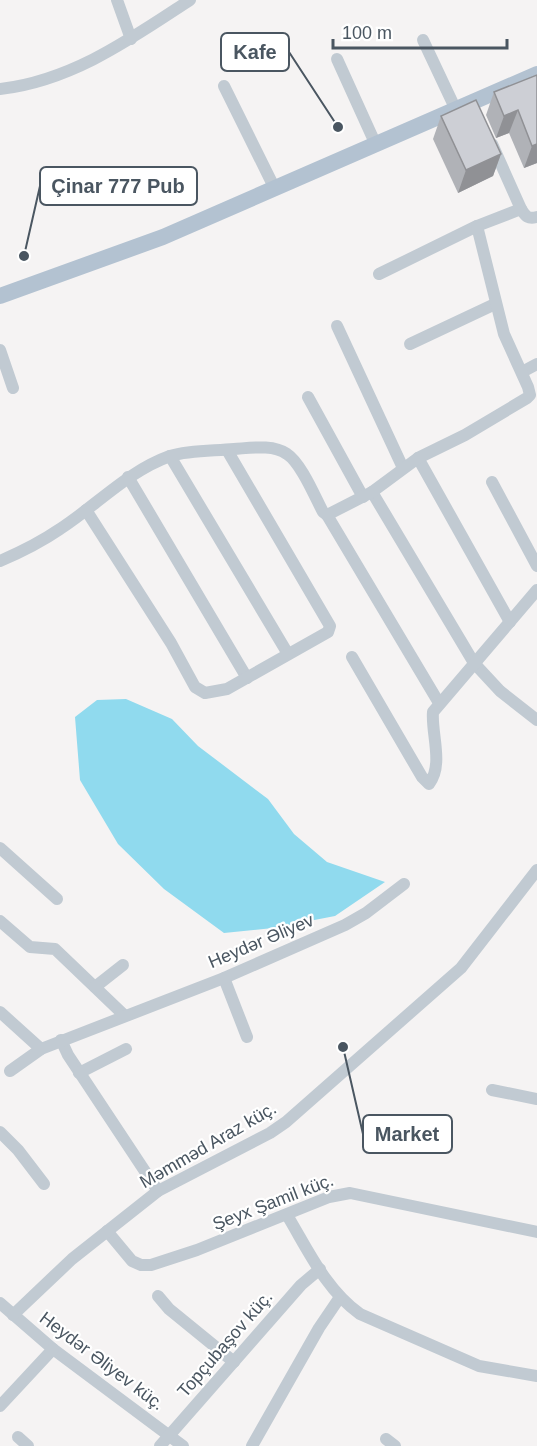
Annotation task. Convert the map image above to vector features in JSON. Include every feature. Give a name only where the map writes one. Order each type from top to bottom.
[{"type":"main road","points":[[0,296],[127,251],[456,110],[476,107],[537,74]]},
{"type":"street","points":[[117,0],[131,39]]},
{"type":"street","points":[[0,89],[40,81],[96,58],[131,39],[190,0]]},
{"type":"street","points":[[423,40],[456,110]]},
{"type":"street","points":[[337,59],[376,145]]},
{"type":"street","points":[[224,86],[275,189]]},
{"type":"street","points":[[488,134],[525,216],[537,217]]},
{"type":"street","points":[[379,273],[477,226],[521,209]]},
{"type":"street","points":[[327,515],[367,494],[418,458],[465,435],[530,395],[504,334],[477,226]]},
{"type":"street","points":[[410,344],[495,304]]},
{"type":"street","points":[[337,327],[404,468]]},
{"type":"street","points":[[0,351],[13,388]]},
{"type":"street","points":[[522,372],[537,364]]},
{"type":"street","points":[[308,397],[474,663],[500,691],[537,720]]},
{"type":"street","points":[[0,561],[36,545],[128,477],[170,456],[242,448],[280,450],[294,460],[439,703]]},
{"type":"street","points":[[86,510],[171,643],[195,687],[205,693],[227,689],[328,632],[330,626],[227,450]]},
{"type":"street","points":[[170,456],[288,654]]},
{"type":"street","points":[[418,458],[510,622]]},
{"type":"street","points":[[128,477],[247,678]]},
{"type":"street","points":[[492,482],[537,566]]},
{"type":"street","points":[[352,657],[427,783],[431,782],[436,761],[433,712],[537,590]]},
{"type":"street","points":[[0,848],[57,899]]},
{"type":"street","name":"Məmməd Araz küç.","points":[[13,1315],[72,1259],[158,1191],[286,1122],[461,968],[537,870]]},
{"type":"street","name":"Heydər Əliyev","points":[[10,1071],[41,1048],[224,978],[345,925],[366,913],[404,884]]},
{"type":"street","points":[[0,921],[30,947],[55,949],[124,1015]]},
{"type":"street","points":[[95,987],[123,966]]},
{"type":"street","points":[[224,978],[247,1037]]},
{"type":"street","points":[[0,1012],[41,1048]]},
{"type":"street","points":[[61,1040],[79,1073],[158,1191]]},
{"type":"street","points":[[79,1073],[126,1048]]},
{"type":"street","points":[[492,1090],[537,1099]]},
{"type":"street","points":[[0,1132],[18,1150],[44,1184]]},
{"type":"street","name":"Şeyx Şamil küç.","points":[[107,1231],[132,1261],[141,1265],[151,1265],[197,1250],[329,1197],[350,1193],[537,1232]]},
{"type":"street","points":[[287,1215],[332,1290],[360,1314],[479,1366],[537,1376]]},
{"type":"street","name":"Topçubaşov küç.","points":[[160,1446],[301,1285],[320,1269]]},
{"type":"street","points":[[158,1296],[169,1309],[234,1362]]},
{"type":"street","points":[[252,1446],[319,1328],[340,1297]]},
{"type":"street","name":"Heydər Əliyev küç.","points":[[0,1303],[53,1349],[183,1446]]},
{"type":"street","points":[[0,1406],[53,1349]]},
{"type":"street","points":[[18,1437],[28,1446]]},
{"type":"water","points":[[126,699],[172,719],[198,746],[268,799],[294,834],[327,862],[385,882],[335,916],[273,928],[224,933],[164,889],[118,844],[80,780],[75,717],[97,700]]},
{"type":"building","points":[[537,75],[537,144],[532,146],[518,110],[504,116],[494,92]]},
{"type":"building","points":[[476,100],[501,154],[466,170],[441,116]]},
{"type":"place","name":"Kafe","points":[[338,127]]},
{"type":"place","name":"Çinar 777 Pub","points":[[24,256]]},
{"type":"place","name":"Market","points":[[343,1047]]}]
